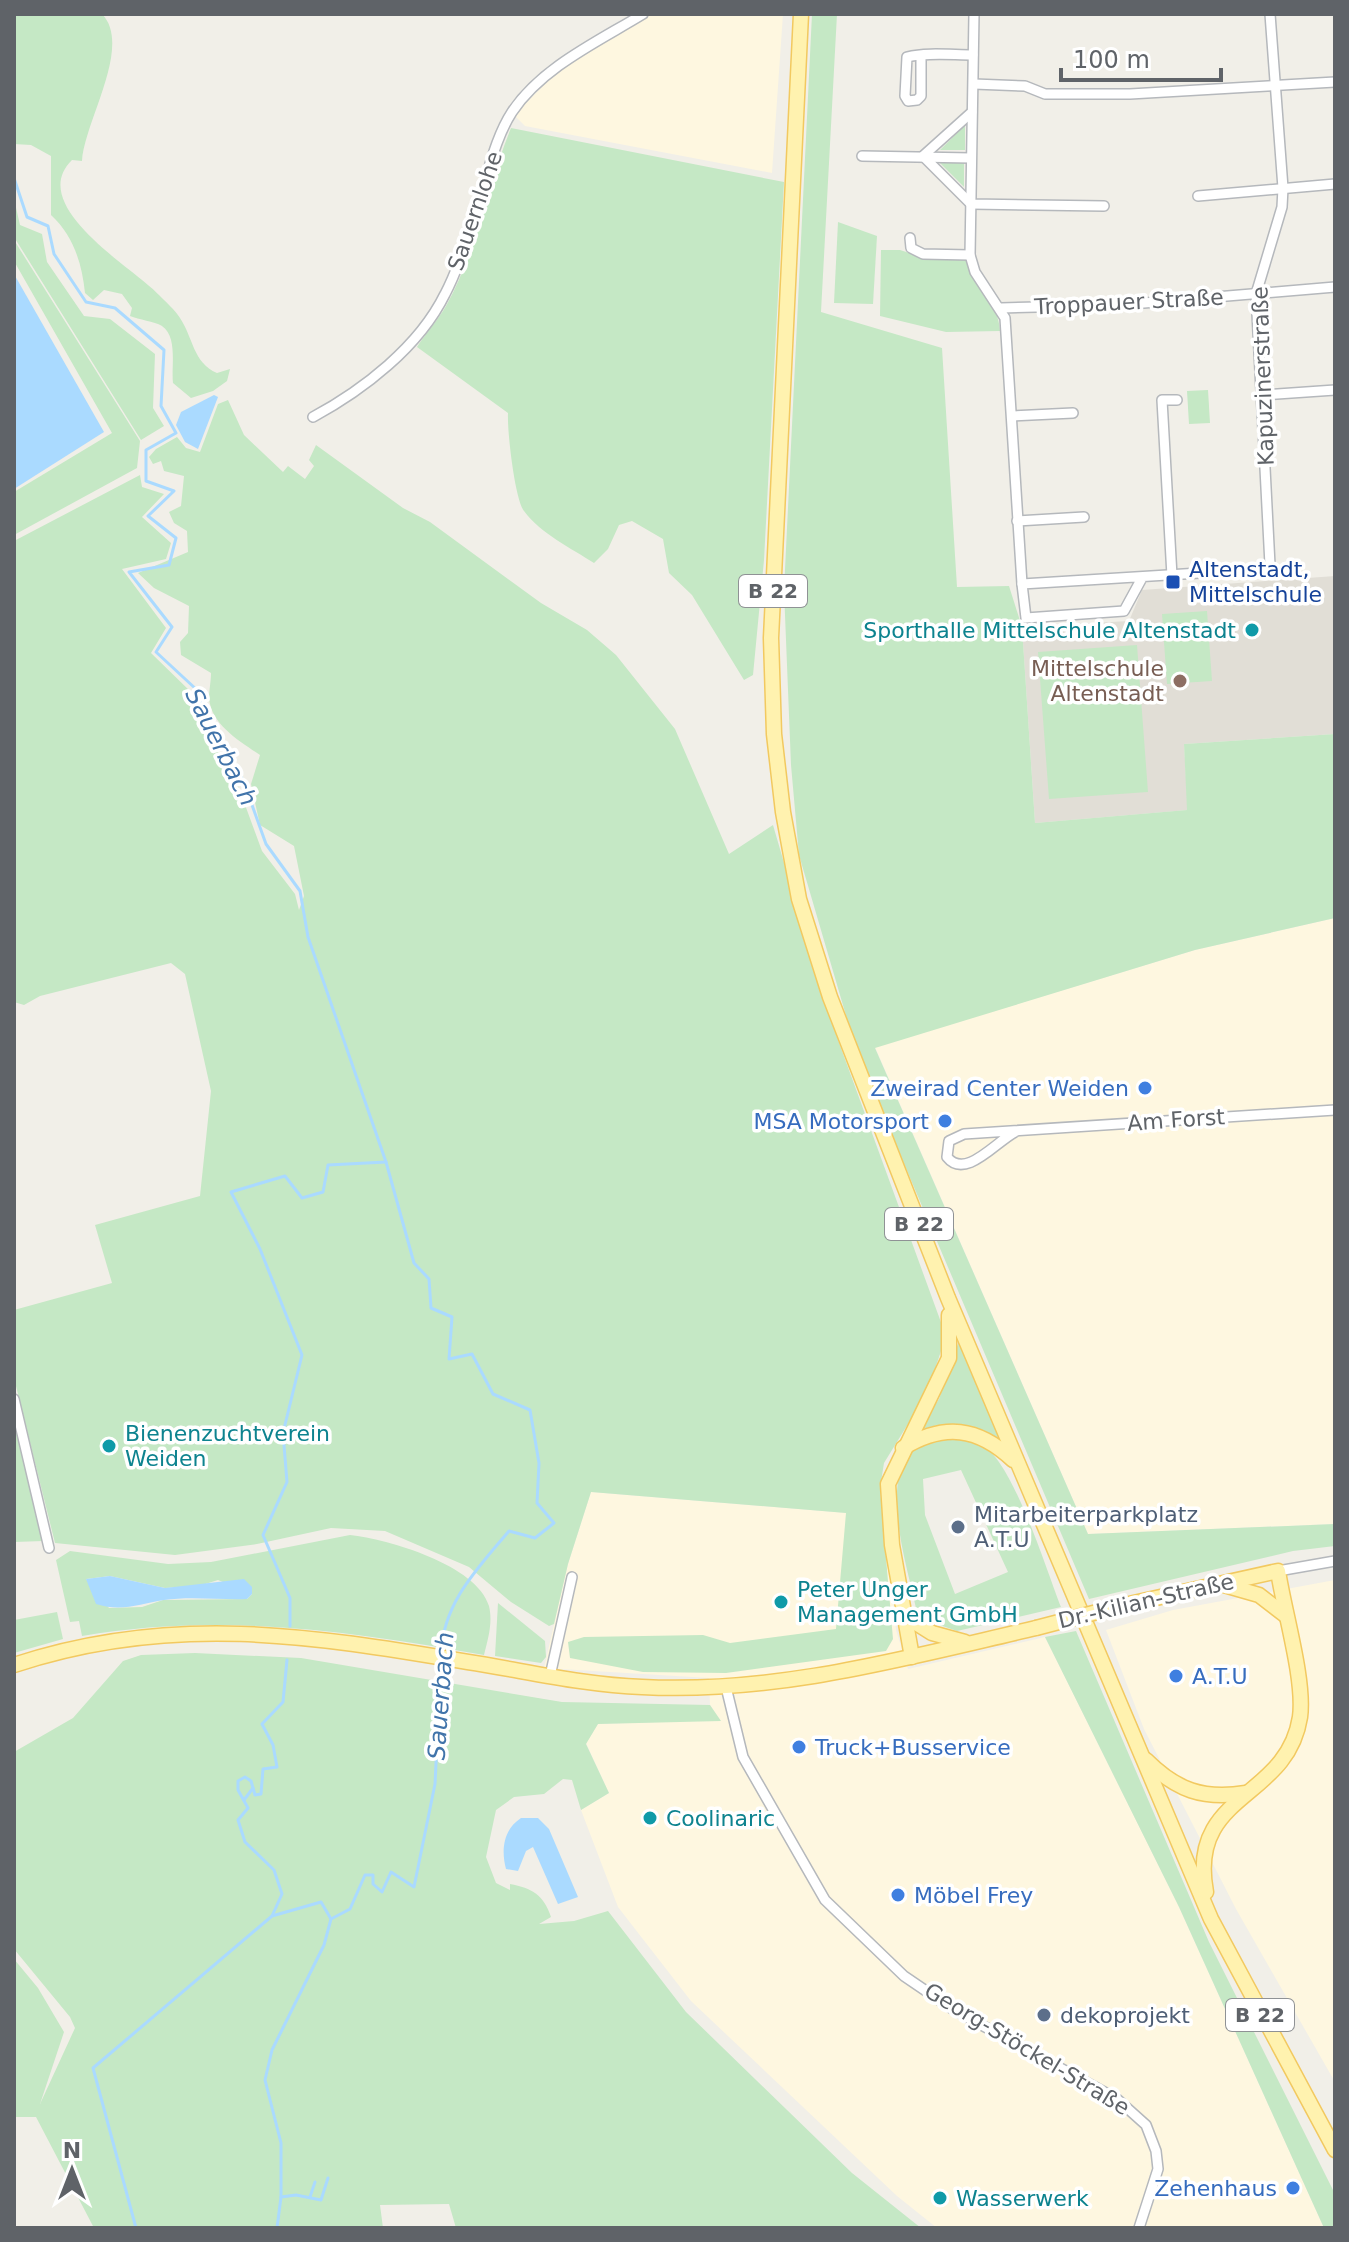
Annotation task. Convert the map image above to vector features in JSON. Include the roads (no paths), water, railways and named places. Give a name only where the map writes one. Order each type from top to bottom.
[{"type":"main road","name":"B 22","points":[[801,14],[771,638],[774,734],[783,812],[799,899],[830,997],[948,1298],[1211,1919],[1335,2150]]},
{"type":"main road","points":[[912,1657],[887,1500],[888,1484],[903,1448],[932,1399],[949,1358],[948,1298]]},
{"type":"main road","points":[[903,1448],[923,1436],[945,1430],[964,1431],[985,1438],[1017,1465]]},
{"type":"main road","points":[[1211,1919],[1202,1871],[1205,1847],[1224,1811],[1277,1770],[1300,1718],[1300,1696],[1278,1571]]},
{"type":"main road","name":"Dr.-Kilian-Straße","points":[[14,1665],[122,1638],[205,1631],[313,1639],[638,1687],[726,1687],[802,1680],[912,1657],[1278,1571]]},
{"type":"main road","points":[[1215,1584],[1259,1595],[1285,1615]]},
{"type":"main road","points":[[905,1616],[932,1633],[969,1643]]},
{"type":"main road","points":[[1141,1755],[1181,1789],[1221,1797],[1250,1792]]},
{"type":"street","name":"Sauernlohe","points":[[313,417],[347,398],[407,345],[445,296],[512,112],[558,66],[643,14]]},
{"type":"street","points":[[974,14],[970,255],[983,286],[1001,308],[1006,326],[1026,618],[1124,611],[1142,578]]},
{"type":"street","name":"Kapuzinerstraße","points":[[1022,584],[1264,569],[1270,565],[1256,294],[1282,207],[1283,188],[1270,14]]},
{"type":"street","points":[[921,55],[921,96],[908,101],[905,96],[905,60],[910,55],[921,55],[973,55]]},
{"type":"street","points":[[974,84],[1025,86],[1045,94],[1130,94],[1335,82]]},
{"type":"street","points":[[923,156],[972,112]]},
{"type":"street","points":[[862,156],[971,158]]},
{"type":"street","points":[[923,156],[971,204],[1104,206]]},
{"type":"street","points":[[1198,196],[1335,184]]},
{"type":"street","points":[[910,238],[911,248],[923,254],[970,255]]},
{"type":"street","name":"Troppauer Straße","points":[[1001,308],[1120,305],[1335,287]]},
{"type":"street","points":[[1261,395],[1335,390]]},
{"type":"street","points":[[1172,576],[1162,400],[1177,400]]},
{"type":"street","points":[[1012,416],[1073,413]]},
{"type":"street","points":[[1017,521],[1084,517]]},
{"type":"street","name":"Am Forst","points":[[1017,1131],[1003,1137],[967,1165],[956,1165],[947,1157],[945,1149],[956,1136],[1017,1131],[1335,1110]]},
{"type":"street","points":[[14,1399],[49,1548]]},
{"type":"street","name":"Dr.-Kilian-Straße","points":[[1278,1571],[1335,1561]]},
{"type":"street","points":[[550,1676],[572,1577]]},
{"type":"street","name":"Georg-Stöckel-Straße","points":[[726,1687],[743,1757],[825,1900],[904,1976],[954,2010],[1117,2099],[1146,2125],[1156,2151],[1158,2169],[1139,2228]]},
{"type":"water","points":[[14,274],[104,432],[14,489]]},
{"type":"water","points":[[214,395],[218,397],[198,449],[185,442],[176,425],[181,412]]},
{"type":"water","points":[[110,1576],[165,1588],[244,1579],[252,1587],[252,1594],[247,1599],[174,1599],[122,1607],[96,1604],[86,1579]]},
{"type":"water","points":[[521,1818],[538,1818],[549,1829],[578,1897],[558,1904],[533,1847],[526,1851],[518,1871],[506,1869],[507,1834]]},
{"type":"waterway","name":"Sauerbach","points":[[14,178],[27,217],[48,226],[54,254],[86,302],[115,308],[164,350],[161,406],[176,433],[146,450],[146,481],[174,491],[148,516],[176,538],[169,565],[129,572],[172,627],[156,652],[197,690],[216,736],[243,780],[266,844],[300,891],[308,937],[386,1162],[414,1263],[429,1279],[431,1308],[452,1317],[449,1359],[472,1354],[493,1394],[530,1410],[539,1463],[537,1503],[554,1523],[535,1538],[509,1531],[474,1573],[455,1603],[443,1636],[441,1654]]},
{"type":"waterway","name":"Sauerbach","points":[[290,1626],[290,1598],[263,1535],[287,1482],[283,1433],[302,1355],[260,1249],[231,1192],[285,1176],[302,1198],[323,1192],[328,1165],[386,1162]]},
{"type":"waterway","name":"Sauerbach","points":[[272,1916],[282,1894],[274,1870],[245,1842],[238,1820],[248,1808],[238,1790],[238,1781],[245,1777],[251,1781],[255,1795],[261,1794],[263,1769],[277,1767],[273,1745],[262,1724],[283,1702],[287,1660]]},
{"type":"waterway","name":"Sauerbach","points":[[136,2228],[93,2068],[272,1916],[321,1902],[331,1919],[350,1909],[365,1875],[373,1875],[373,1884],[382,1892],[391,1872],[414,1887],[435,1784],[441,1662]]},
{"type":"waterway","name":"Sauerbach","points":[[244,1800],[253,1788]]},
{"type":"waterway","points":[[277,2228],[281,2197],[281,2143],[265,2080],[272,2050],[324,1945],[331,1919]]},
{"type":"waterway","name":"Sauerbach","points":[[281,2197],[296,2195],[321,2200],[328,2178]]},
{"type":"waterway","name":"Sauerbach","points":[[310,2197],[315,2182]]},
{"type":"place","name":"Altenstadt, Mittelschule","points":[[1173,582]]},
{"type":"place","name":"Sporthalle Mittelschule Altenstadt","points":[[1252,630]]},
{"type":"place","name":"Mittelschule Altenstadt","points":[[1180,681]]},
{"type":"place","name":"Zweirad Center Weiden","points":[[1145,1088]]},
{"type":"place","name":"MSA Motorsport","points":[[945,1121]]},
{"type":"place","name":"Bienenzuchtverein Weiden","points":[[109,1446]]},
{"type":"place","name":"Mitarbeiterparkplatz A.T.U","points":[[958,1527]]},
{"type":"place","name":"Peter Unger Management GmbH","points":[[781,1602]]},
{"type":"place","name":"A.T.U","points":[[1176,1676]]},
{"type":"place","name":"Truck+Busservice","points":[[799,1747]]},
{"type":"place","name":"Coolinaric","points":[[650,1818]]},
{"type":"place","name":"Möbel Frey","points":[[898,1895]]},
{"type":"place","name":"dekoprojekt","points":[[1044,2015]]},
{"type":"place","name":"Zehenhaus","points":[[1293,2188]]},
{"type":"place","name":"Wasserwerk","points":[[940,2198]]}]
